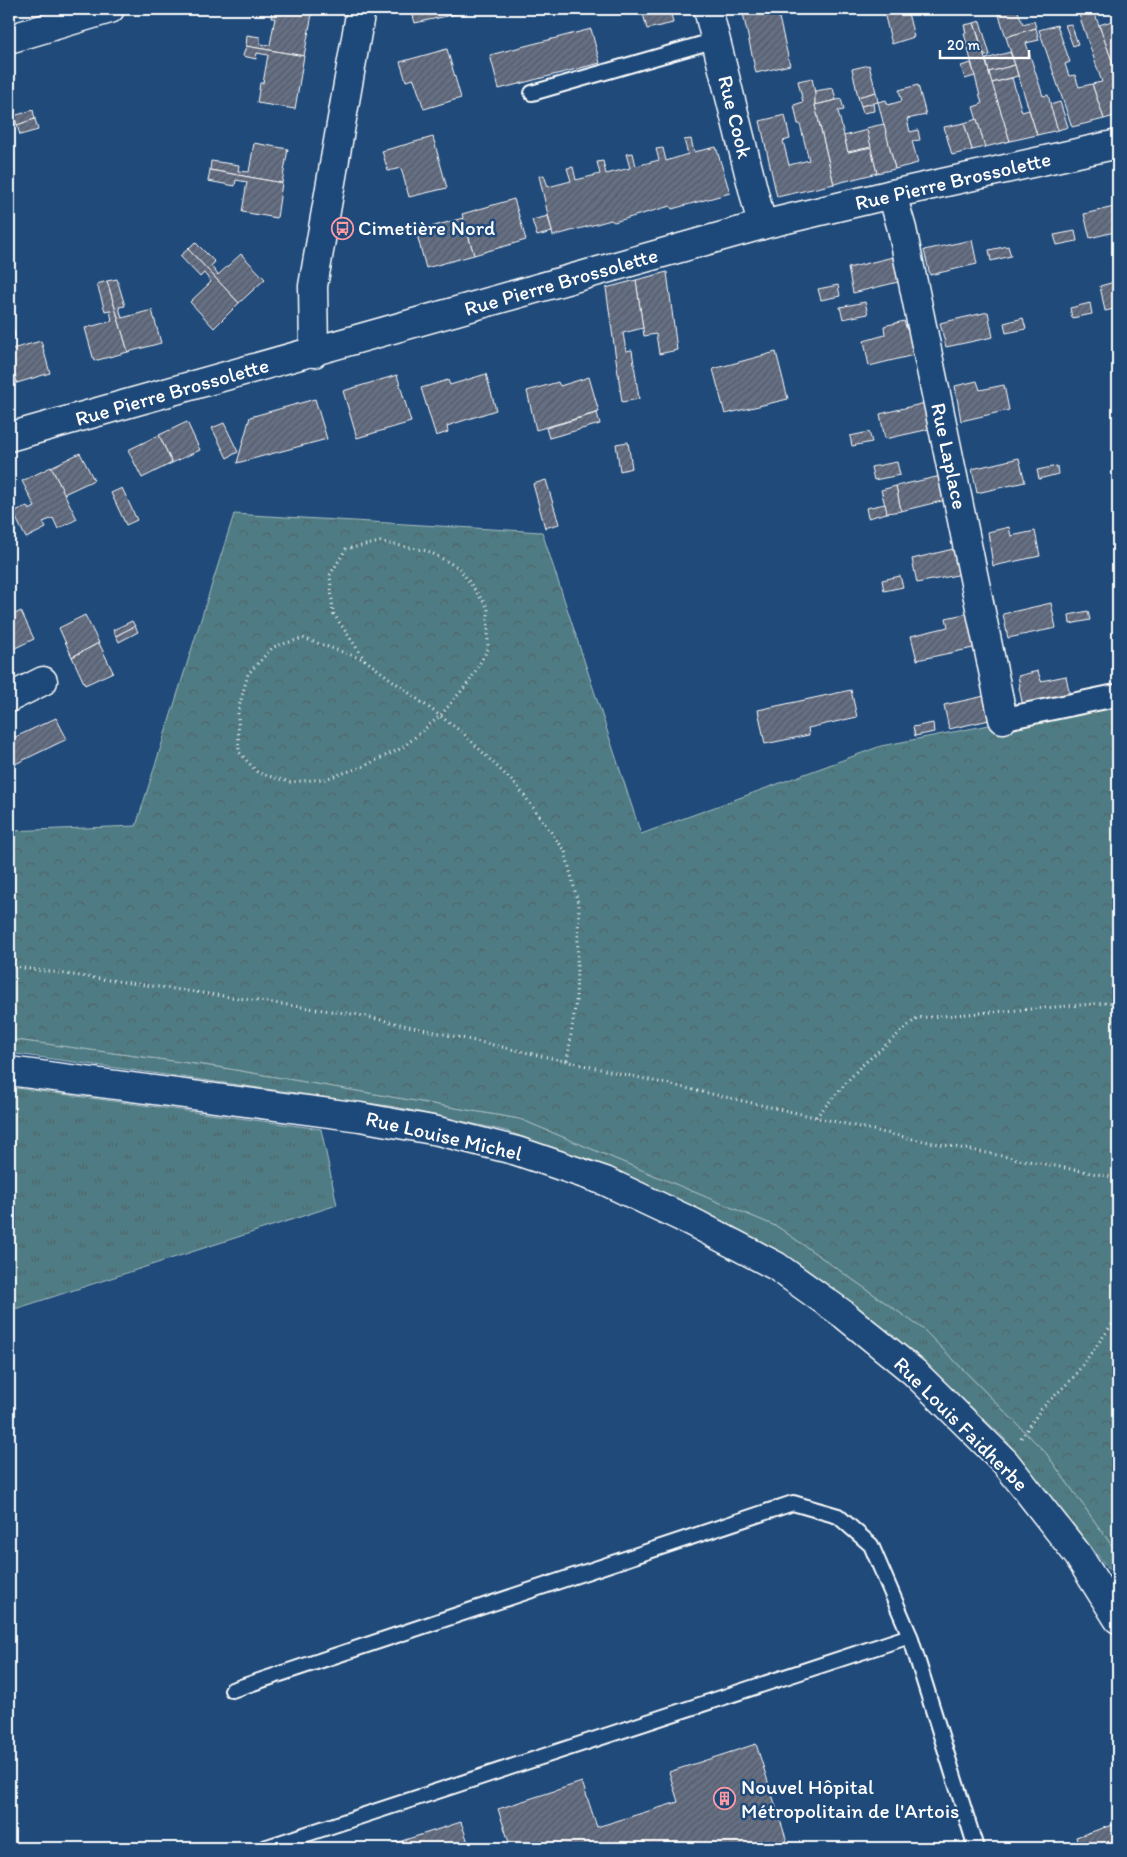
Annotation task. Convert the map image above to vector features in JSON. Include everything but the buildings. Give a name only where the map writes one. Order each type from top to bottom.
[{"type":"street","points":[[9,39],[110,9]]},
{"type":"street","points":[[314,353],[313,286],[361,9]]},
{"type":"street","name":"Rue Cook","points":[[708,9],[762,225]]},
{"type":"street","name":"Rue Pierre Brossolette","points":[[9,437],[314,353],[762,225],[1118,144]]},
{"type":"street","name":"Rue Laplace","points":[[892,194],[902,228],[1004,719]]},
{"type":"street","points":[[9,698],[43,682]]},
{"type":"street","points":[[1004,719],[1118,695]]},
{"type":"street","name":"Rue Louise Michel","points":[[9,1071],[360,1116],[438,1131],[517,1151],[605,1181],[692,1222],[776,1266],[843,1314]]},
{"type":"street","name":"Rue Louis Faidherbe","points":[[843,1314],[914,1372],[1005,1462],[1078,1555],[1118,1619]]},
{"type":"lane","points":[[532,93],[716,40]]},
{"type":"lane","points":[[232,1690],[793,1503],[838,1516],[871,1546],[910,1636],[976,1848]]},
{"type":"lane","points":[[264,1848],[910,1636]]},
{"type":"path","points":[[365,660],[333,612],[330,575],[346,549],[380,542],[428,551],[459,568],[488,608],[488,649],[470,682],[440,716],[402,748],[362,768],[325,779],[290,782],[258,773],[239,752],[238,711],[248,674],[273,647],[303,638],[365,660],[440,716],[464,733],[518,787],[565,852],[579,907],[576,1001],[567,1062]]},
{"type":"path","points":[[9,966],[359,1015],[913,1139],[1118,1178]]},
{"type":"path","points":[[816,1117],[860,1067],[917,1018],[1118,1002]]},
{"type":"path","points":[[1005,1462],[1042,1408],[1073,1378],[1113,1323],[1118,1319]]},
{"type":"green space","points":[[234,514],[542,532],[641,834],[881,746],[1118,700],[1118,1554],[1046,1453],[923,1329],[778,1227],[520,1119],[218,1067],[9,1039],[9,831],[136,826]]},
{"type":"green space","points":[[9,1039],[218,1067],[520,1119],[778,1227],[923,1329],[1046,1453],[1118,1554],[1118,1583],[1004,1438],[929,1367],[832,1288],[752,1238],[626,1175],[506,1131],[396,1107],[9,1053]]},
{"type":"green space","points":[[9,1087],[321,1129],[337,1205],[9,1311]]},
{"type":"place","name":"Cimetière Nord","points":[[342,228]]},
{"type":"place","name":"Nouvel Hôpital Métropolitain de l'Artois","points":[[725,1799]]}]
